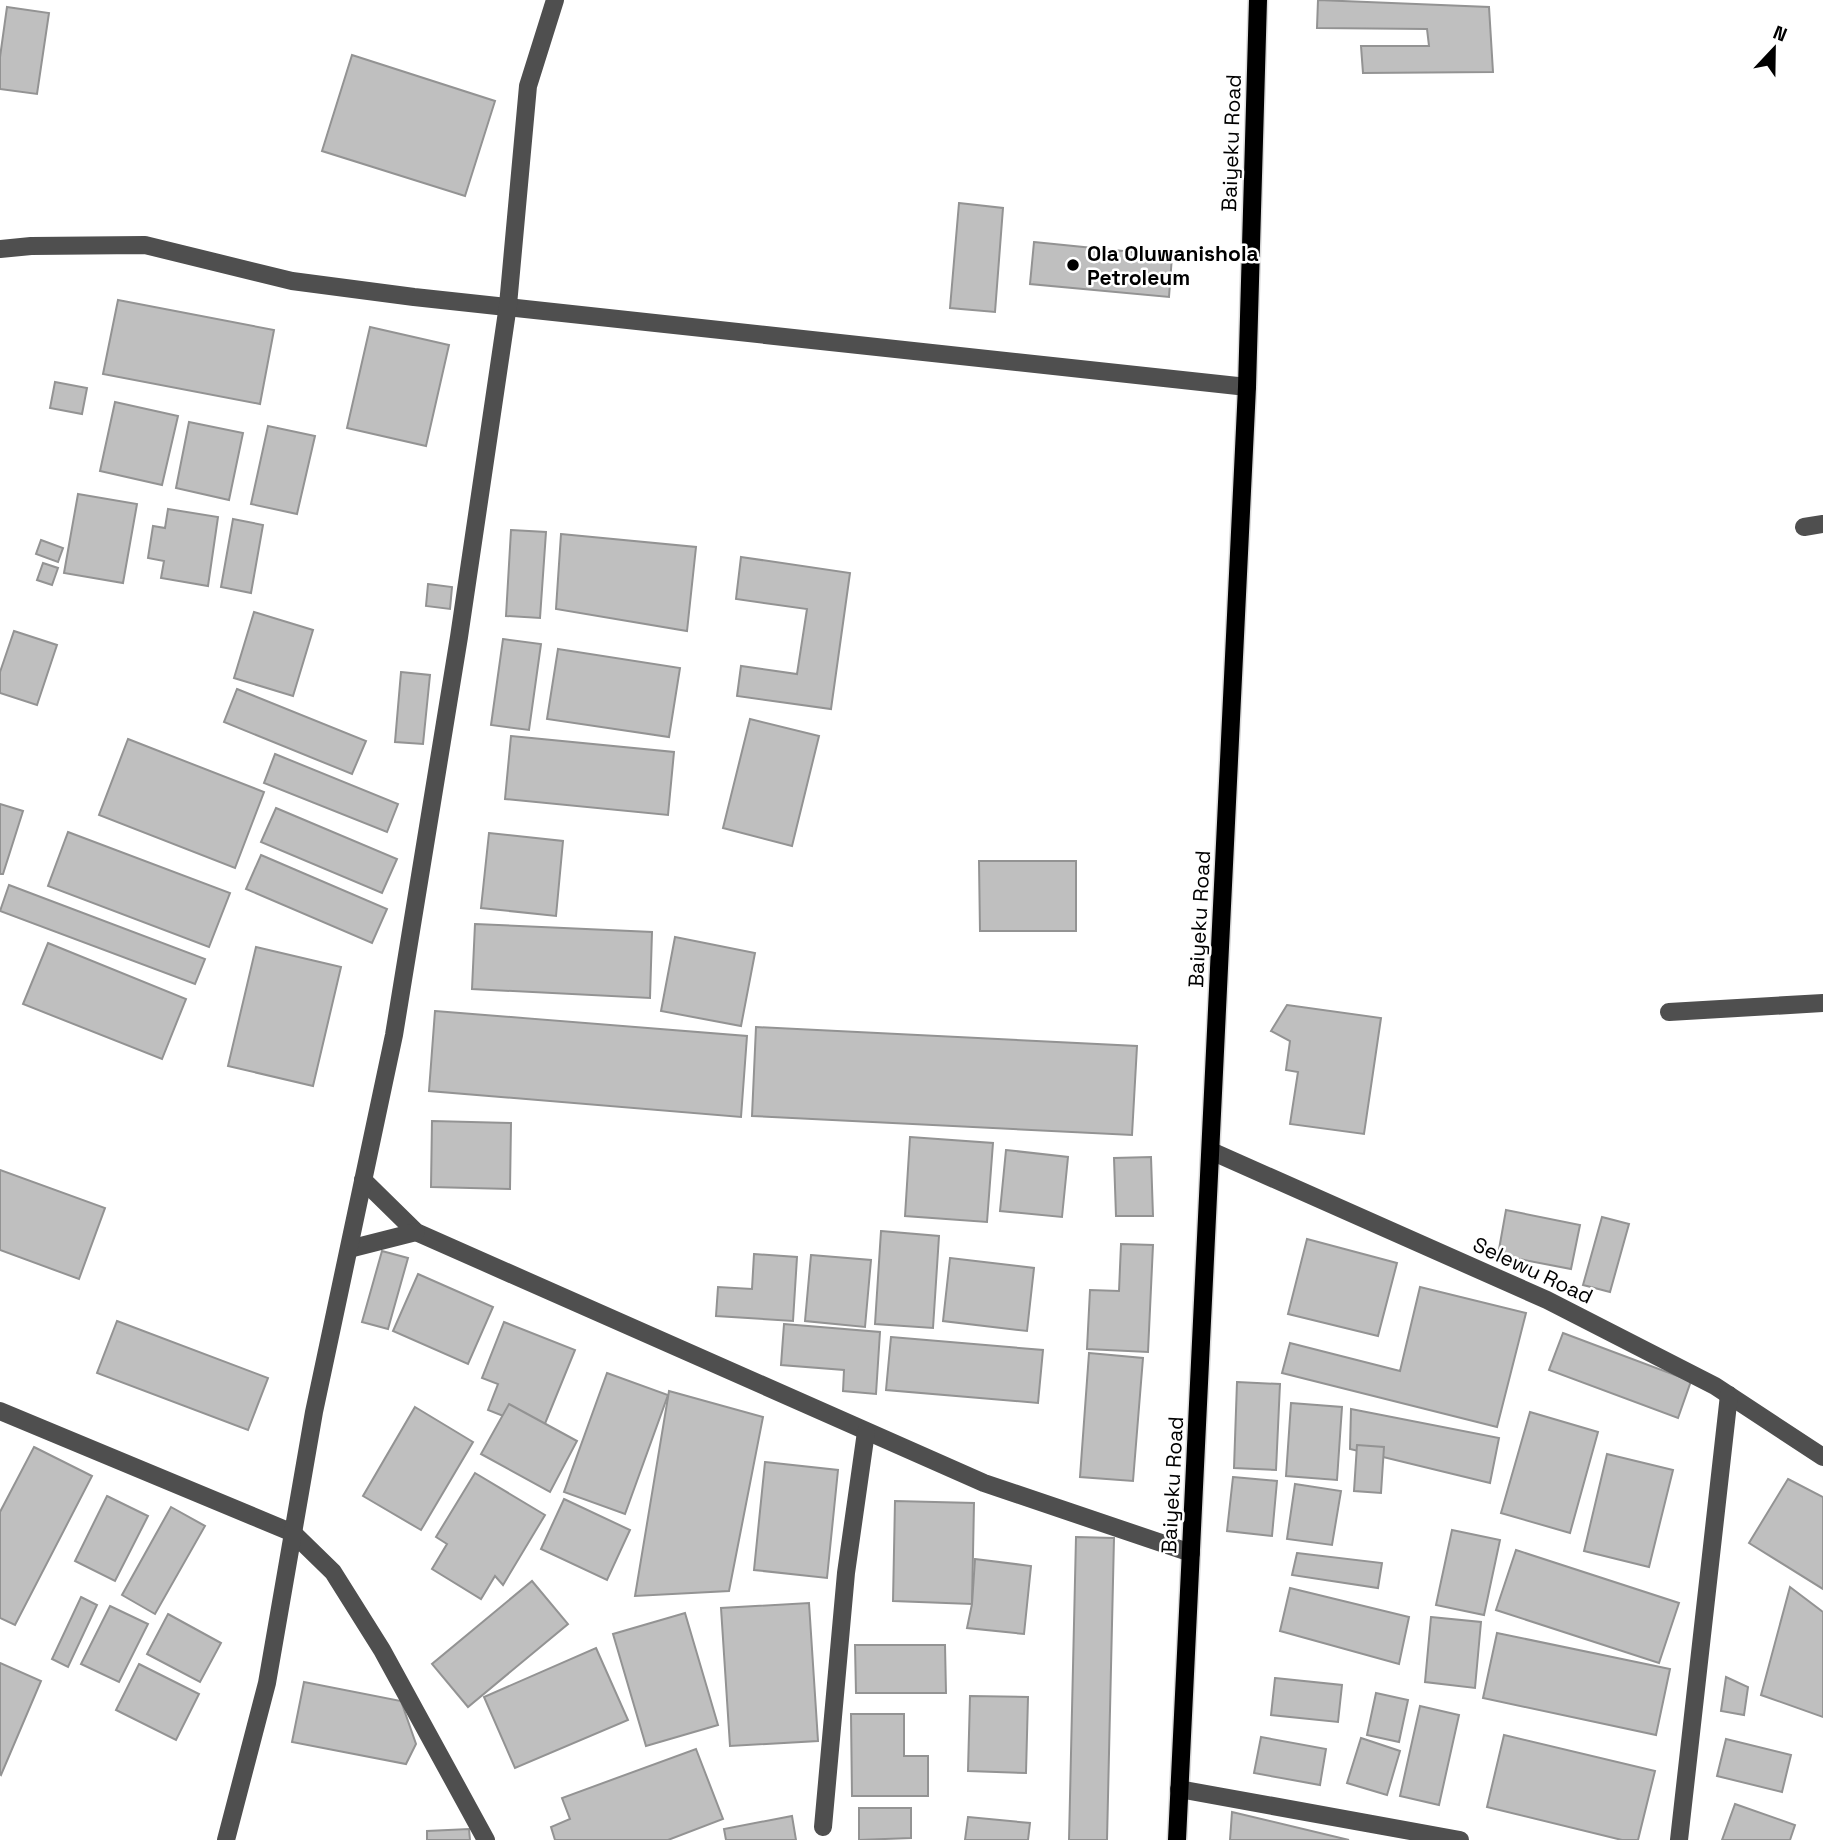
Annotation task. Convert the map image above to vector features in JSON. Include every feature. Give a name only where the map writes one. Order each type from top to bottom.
[{"type":"main road","name":"Baiyeku Road","points":[[1177,1840],[1247,387],[1258,0]]},
{"type":"street","points":[[226,1840],[267,1683],[314,1412],[397,1021],[457,650],[508,305],[528,86],[555,0]]},
{"type":"street","points":[[0,249],[32,246],[145,245],[292,281],[414,297],[508,305],[1247,387]]},
{"type":"street","points":[[1804,527],[1823,524]]},
{"type":"street","points":[[1669,1012],[1823,1003]]},
{"type":"street","name":"Selewu Road","points":[[1210,1151],[1547,1300],[1729,1395],[1823,1457]]},
{"type":"street","points":[[363,1180],[416,1233],[984,1483],[1191,1553]]},
{"type":"street","points":[[349,1249],[416,1233]]},
{"type":"street","points":[[1679,1840],[1729,1395]]},
{"type":"street","points":[[0,1411],[293,1533],[333,1572],[340,1583],[382,1650],[486,1840]]},
{"type":"street","points":[[823,1827],[846,1573],[866,1432]]},
{"type":"street","points":[[1179,1789],[1460,1840]]},
{"type":"building","points":[[1318,0],[1489,7],[1493,72],[1363,73],[1361,46],[1429,46],[1427,29],[1317,28]]},
{"type":"building","points":[[7,7],[49,13],[37,94],[0,89],[0,57]]},
{"type":"building","points":[[352,55],[495,101],[465,196],[322,151]]},
{"type":"building","points":[[959,203],[1003,208],[995,312],[950,308]]},
{"type":"building","points":[[1034,242],[1172,256],[1169,297],[1030,284]]},
{"type":"building","points":[[118,300],[274,330],[260,404],[103,374]]},
{"type":"building","points":[[370,327],[449,345],[426,446],[347,428]]},
{"type":"building","points":[[55,382],[87,388],[82,414],[50,408]]},
{"type":"building","points":[[115,402],[178,416],[162,485],[100,471]]},
{"type":"building","points":[[189,422],[243,433],[229,500],[176,488]]},
{"type":"building","points":[[268,426],[315,436],[297,514],[251,504]]},
{"type":"building","points":[[78,494],[137,504],[123,583],[64,573]]},
{"type":"building","points":[[168,509],[218,517],[208,586],[161,578],[164,561],[148,558],[153,526],[165,528]]},
{"type":"building","points":[[233,519],[263,525],[251,593],[221,587]]},
{"type":"building","points":[[511,530],[546,532],[540,618],[506,616]]},
{"type":"building","points":[[561,534],[696,547],[687,631],[556,609]]},
{"type":"building","points":[[41,540],[63,548],[58,562],[36,554]]},
{"type":"building","points":[[741,557],[850,573],[831,709],[737,696],[741,666],[797,674],[807,609],[736,599]]},
{"type":"building","points":[[43,563],[58,568],[52,585],[37,580]]},
{"type":"building","points":[[428,584],[452,587],[450,609],[426,606]]},
{"type":"building","points":[[254,612],[313,630],[293,696],[234,678]]},
{"type":"building","points":[[14,631],[57,645],[37,705],[0,693],[0,672]]},
{"type":"building","points":[[503,639],[541,644],[529,730],[491,725]]},
{"type":"building","points":[[558,649],[680,668],[669,737],[547,719]]},
{"type":"building","points":[[401,672],[430,675],[423,744],[395,742]]},
{"type":"building","points":[[237,689],[366,741],[352,774],[224,722]]},
{"type":"building","points":[[750,719],[819,736],[792,846],[723,828]]},
{"type":"building","points":[[511,736],[674,752],[668,815],[505,799]]},
{"type":"building","points":[[128,739],[264,792],[235,868],[99,815]]},
{"type":"building","points":[[275,754],[398,804],[387,832],[264,783]]},
{"type":"building","points":[[0,804],[23,811],[3,874],[0,874]]},
{"type":"building","points":[[276,808],[397,859],[382,893],[261,842]]},
{"type":"building","points":[[68,832],[230,893],[209,947],[48,886]]},
{"type":"building","points":[[489,833],[563,841],[556,916],[481,908]]},
{"type":"building","points":[[261,855],[387,909],[372,943],[246,889]]},
{"type":"building","points":[[979,861],[1076,861],[1076,931],[980,931]]},
{"type":"building","points":[[9,885],[205,959],[195,984],[0,911]]},
{"type":"building","points":[[475,924],[652,932],[650,998],[472,989]]},
{"type":"building","points":[[675,937],[755,953],[741,1026],[661,1011]]},
{"type":"building","points":[[48,943],[186,999],[162,1059],[23,1004]]},
{"type":"building","points":[[256,947],[341,967],[313,1086],[228,1066]]},
{"type":"building","points":[[1287,1005],[1381,1018],[1364,1134],[1290,1124],[1298,1072],[1286,1070],[1290,1041],[1271,1031]]},
{"type":"building","points":[[435,1011],[747,1036],[741,1117],[429,1091]]},
{"type":"building","points":[[756,1027],[1137,1046],[1132,1135],[752,1116]]},
{"type":"building","points":[[432,1121],[511,1123],[510,1189],[431,1187]]},
{"type":"building","points":[[910,1137],[993,1143],[987,1222],[905,1216]]},
{"type":"building","points":[[1006,1150],[1068,1157],[1062,1217],[1000,1211]]},
{"type":"building","points":[[1151,1157],[1153,1216],[1116,1216],[1114,1158]]},
{"type":"building","points":[[0,1170],[105,1208],[79,1279],[0,1250]]},
{"type":"building","points":[[1506,1210],[1580,1225],[1571,1269],[1498,1255]]},
{"type":"building","points":[[1602,1217],[1629,1224],[1610,1292],[1583,1285]]},
{"type":"building","points":[[881,1231],[939,1236],[933,1328],[875,1324]]},
{"type":"building","points":[[1307,1239],[1397,1263],[1378,1336],[1288,1314]]},
{"type":"building","points":[[1121,1244],[1153,1245],[1148,1352],[1087,1349],[1090,1290],[1119,1291]]},
{"type":"building","points":[[382,1251],[408,1258],[388,1329],[362,1322]]},
{"type":"building","points":[[754,1254],[797,1257],[793,1321],[716,1316],[718,1287],[752,1289]]},
{"type":"building","points":[[811,1255],[871,1260],[865,1327],[805,1321]]},
{"type":"building","points":[[950,1258],[1034,1268],[1027,1331],[943,1321]]},
{"type":"building","points":[[418,1274],[493,1307],[468,1364],[393,1331]]},
{"type":"building","points":[[1420,1287],[1526,1313],[1497,1427],[1282,1373],[1290,1343],[1400,1371]]},
{"type":"building","points":[[117,1321],[268,1378],[248,1430],[97,1373]]},
{"type":"building","points":[[504,1322],[575,1350],[542,1431],[488,1410],[498,1384],[482,1378]]},
{"type":"building","points":[[784,1324],[880,1332],[876,1394],[843,1391],[844,1370],[781,1365]]},
{"type":"building","points":[[1563,1333],[1691,1381],[1678,1418],[1549,1370]]},
{"type":"building","points":[[891,1337],[1043,1350],[1038,1403],[886,1390]]},
{"type":"building","points":[[1089,1353],[1143,1358],[1133,1481],[1080,1477]]},
{"type":"building","points":[[607,1373],[668,1395],[625,1514],[564,1492]]},
{"type":"building","points":[[1237,1382],[1280,1384],[1276,1470],[1234,1468]]},
{"type":"building","points":[[669,1391],[763,1417],[729,1591],[635,1596]]},
{"type":"building","points":[[1291,1403],[1342,1407],[1337,1480],[1286,1476]]},
{"type":"building","points":[[509,1404],[577,1441],[550,1492],[481,1454]]},
{"type":"building","points":[[415,1407],[473,1442],[421,1530],[363,1496]]},
{"type":"building","points":[[1351,1409],[1499,1438],[1490,1483],[1350,1449]]},
{"type":"building","points":[[1530,1412],[1598,1432],[1570,1533],[1501,1513]]},
{"type":"building","points":[[1357,1445],[1384,1447],[1381,1493],[1354,1491]]},
{"type":"building","points":[[34,1447],[92,1476],[15,1625],[0,1618],[0,1512]]},
{"type":"building","points":[[1607,1454],[1673,1470],[1649,1567],[1584,1551]]},
{"type":"building","points":[[765,1462],[838,1470],[827,1578],[754,1570]]},
{"type":"building","points":[[475,1473],[545,1515],[503,1585],[495,1576],[481,1599],[432,1569],[447,1544],[436,1537]]},
{"type":"building","points":[[1233,1477],[1277,1481],[1272,1536],[1227,1531]]},
{"type":"building","points":[[1788,1479],[1823,1497],[1823,1589],[1749,1543]]},
{"type":"building","points":[[1295,1484],[1341,1491],[1332,1545],[1287,1539]]},
{"type":"building","points":[[107,1496],[148,1516],[115,1581],[75,1561]]},
{"type":"building","points":[[564,1499],[630,1530],[607,1580],[541,1549]]},
{"type":"building","points":[[895,1501],[974,1503],[972,1604],[893,1601]]},
{"type":"building","points":[[171,1507],[205,1526],[155,1614],[122,1595]]},
{"type":"building","points":[[1452,1530],[1500,1540],[1484,1615],[1436,1605]]},
{"type":"building","points":[[1076,1537],[1114,1538],[1107,1840],[1069,1840]]},
{"type":"building","points":[[1516,1550],[1679,1603],[1659,1663],[1496,1610]]},
{"type":"building","points":[[1297,1553],[1382,1563],[1378,1588],[1292,1575]]},
{"type":"building","points":[[975,1559],[1031,1566],[1024,1634],[967,1628],[972,1604]]},
{"type":"building","points":[[532,1581],[568,1624],[468,1707],[432,1664]]},
{"type":"building","points":[[1790,1587],[1823,1612],[1823,1717],[1761,1695]]},
{"type":"building","points":[[1290,1588],[1409,1617],[1399,1664],[1280,1631]]},
{"type":"building","points":[[81,1597],[97,1605],[68,1667],[52,1659]]},
{"type":"building","points":[[809,1603],[818,1741],[730,1746],[721,1608]]},
{"type":"building","points":[[110,1606],[148,1624],[119,1682],[81,1664]]},
{"type":"building","points":[[685,1613],[718,1725],[646,1746],[613,1634]]},
{"type":"building","points":[[168,1614],[221,1643],[200,1682],[147,1654]]},
{"type":"building","points":[[1431,1617],[1481,1622],[1475,1688],[1425,1682]]},
{"type":"building","points":[[1497,1633],[1670,1669],[1656,1735],[1483,1698]]},
{"type":"building","points":[[855,1645],[945,1645],[946,1693],[856,1693]]},
{"type":"building","points":[[596,1648],[628,1720],[515,1768],[484,1697]]},
{"type":"building","points":[[0,1663],[41,1681],[1,1775],[0,1774]]},
{"type":"building","points":[[139,1664],[199,1694],[176,1740],[116,1710]]},
{"type":"building","points":[[1726,1677],[1748,1687],[1744,1715],[1721,1711]]},
{"type":"building","points":[[1275,1678],[1342,1685],[1338,1722],[1271,1715]]},
{"type":"building","points":[[304,1682],[401,1701],[416,1744],[406,1764],[292,1742]]},
{"type":"building","points":[[1376,1693],[1408,1700],[1399,1742],[1367,1735]]},
{"type":"building","points":[[970,1696],[1028,1697],[1026,1773],[968,1771]]},
{"type":"building","points":[[1420,1706],[1459,1715],[1439,1805],[1400,1796]]},
{"type":"building","points":[[851,1714],[904,1714],[904,1756],[928,1756],[928,1796],[852,1796]]},
{"type":"building","points":[[1504,1735],[1655,1771],[1638,1840],[1622,1840],[1487,1807]]},
{"type":"building","points":[[1261,1737],[1326,1749],[1320,1785],[1254,1773]]},
{"type":"building","points":[[1361,1738],[1400,1751],[1387,1795],[1347,1783]]},
{"type":"building","points":[[1726,1739],[1791,1755],[1782,1792],[1717,1776]]},
{"type":"building","points":[[696,1749],[723,1819],[668,1840],[555,1840],[551,1827],[570,1819],[562,1798]]},
{"type":"building","points":[[1735,1804],[1795,1825],[1790,1840],[1722,1840]]},
{"type":"building","points":[[859,1808],[911,1808],[911,1838],[859,1840]]},
{"type":"building","points":[[1232,1812],[1349,1840],[1230,1840]]},
{"type":"building","points":[[792,1816],[796,1840],[726,1840],[724,1829]]},
{"type":"building","points":[[968,1817],[1030,1823],[1028,1840],[965,1840]]},
{"type":"building","points":[[469,1829],[470,1840],[427,1840],[427,1831]]},
{"type":"place","name":"Ola Oluwanishola Petroleum","points":[[1073,265]]}]
